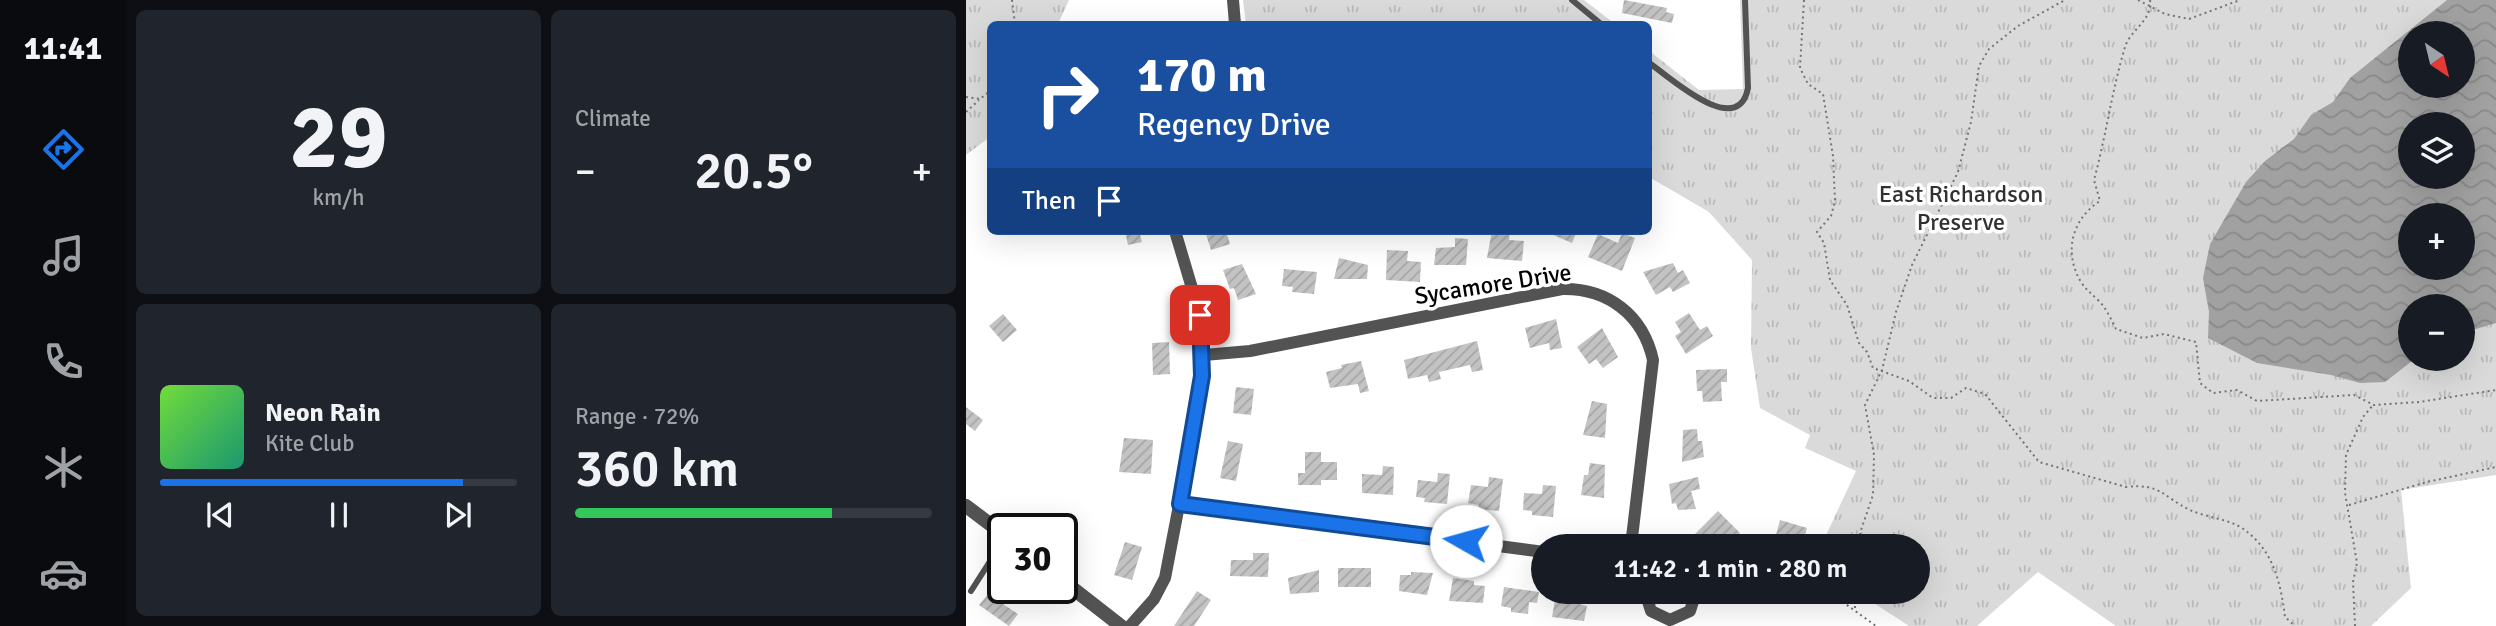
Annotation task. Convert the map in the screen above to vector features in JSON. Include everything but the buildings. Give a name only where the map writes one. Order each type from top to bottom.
[{"type":"street","points":[[1233,0],[1236,21]]},
{"type":"street","points":[[1130,626],[1154,599],[1166,578],[1200,396],[1203,355],[1200,315],[1176,235]]},
{"type":"street","name":"Sycamore Drive","points":[[1203,355],[1268,348],[1562,289],[1585,290],[1607,297],[1634,318],[1646,338],[1653,360],[1632,534]]},
{"type":"street","points":[[1180,504],[1531,550]]},
{"type":"street","points":[[966,506],[987,522]]},
{"type":"street","points":[[1078,592],[1121,626]]},
{"type":"street","points":[[1649,604],[1651,611],[1670,620],[1690,611],[1692,604]]},
{"type":"lane","points":[[1572,0],[1597,21]]},
{"type":"lane","points":[[1652,65],[1705,104],[1730,106],[1741,103],[1747,97],[1748,88],[1745,0]]},
{"type":"lane","points":[[971,591],[987,566]]},
{"type":"path","points":[[1012,0],[1015,21]]},
{"type":"path","points":[[1804,0],[1800,68],[1808,84],[1823,94],[1834,164],[1835,208],[1818,232],[1824,243],[1830,280],[1840,294],[1872,368],[1909,381],[1933,398],[1951,398],[1966,388],[1985,394],[2039,462],[2085,477],[2165,491],[2192,511],[2246,530],[2277,573],[2281,583],[2285,617],[2295,626]]},
{"type":"path","points":[[1860,534],[1873,495],[1874,455],[1865,405],[1882,370],[1908,275],[1958,172],[1971,122],[1979,66],[1989,49],[2018,26],[2065,0]]},
{"type":"path","points":[[2138,0],[2165,14],[2189,19],[2240,0]]},
{"type":"path","points":[[2150,0],[2151,6],[2125,44],[2094,180],[2100,201],[2089,209],[2074,227],[2073,260],[2079,279],[2100,302],[2116,329],[2143,338],[2164,334],[2196,342],[2200,383],[2213,393],[2238,390],[2257,401],[2354,395],[2374,405],[2419,402],[2496,390]]},
{"type":"path","points":[[966,112],[987,93]]},
{"type":"path","points":[[966,96],[979,99]]},
{"type":"path","points":[[2355,626],[2353,582],[2357,563],[2344,481],[2346,455],[2363,417],[2374,405]]},
{"type":"path","points":[[2348,505],[2427,482],[2496,467]]},
{"type":"path","points":[[1846,604],[1876,626]]},
{"type":"path","points":[[1854,610],[1855,604]]},
{"type":"green space","points":[[966,0],[1069,0],[1059,21],[987,21],[987,139],[966,155]]},
{"type":"green space","points":[[1243,0],[1584,0],[1611,21],[1246,21]]},
{"type":"green space","name":"East Richardson Preserve","points":[[1740,0],[2496,0],[2496,475],[2401,490],[2411,588],[2371,626],[2116,626],[2038,572],[1977,626],[1909,626],[1875,604],[1930,604],[1930,534],[1827,534],[1856,471],[1805,448],[1810,435],[1760,408],[1751,348],[1752,260],[1709,212],[1652,179],[1652,53],[1699,90],[1743,89]]},
{"type":"water","points":[[2447,0],[2496,0],[2496,323],[2475,329],[2475,294],[2398,294],[2399,371],[2385,382],[2360,383],[2331,375],[2257,363],[2208,338],[2209,312],[2203,278],[2210,244],[2246,182],[2265,161],[2294,139],[2311,115],[2333,102],[2350,78],[2398,39],[2398,98],[2475,98],[2475,21],[2421,21]]},
{"type":"route","points":[[1200,315],[1203,355],[1200,396],[1180,504],[1466,541]]}]
